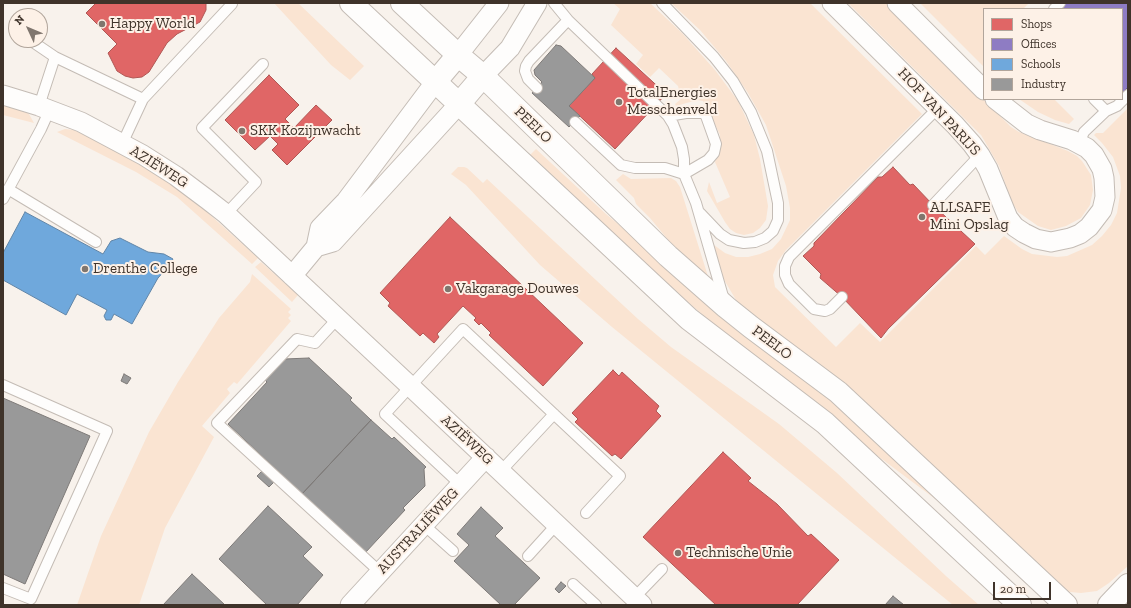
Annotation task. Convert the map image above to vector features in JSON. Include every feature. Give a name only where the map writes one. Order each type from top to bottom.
[{"type":"main road","name":"PEELO","points":[[351,3],[689,319],[825,424],[1020,605]]},
{"type":"main road","name":"PEELO","points":[[402,3],[483,76],[668,256],[726,307],[838,392],[1066,605]]},
{"type":"main road","points":[[436,81],[458,55]]},
{"type":"main road","points":[[459,104],[483,76]]},
{"type":"main road","points":[[1109,605],[1128,585]]},
{"type":"street","points":[[458,55],[499,3]]},
{"type":"street","points":[[483,76],[510,48],[537,3]]},
{"type":"street","name":"HOF VAN PARIJS","points":[[832,3],[955,125],[980,155],[996,186],[1008,218],[1015,227],[1024,233],[1051,242],[1061,241],[1080,234],[1089,227],[1102,210],[1105,189],[1104,178],[1102,169],[1094,155],[1079,143],[1027,124],[995,100]]},
{"type":"street","points":[[897,3],[983,89]]},
{"type":"street","points":[[292,276],[316,247],[320,228],[346,201],[436,81]]},
{"type":"street","name":"AZIËWEG","points":[[3,95],[81,122],[143,155],[176,176],[226,214],[638,601]]},
{"type":"street","points":[[316,247],[334,242],[459,104]]},
{"type":"street","name":"AUSTRALIËWEG","points":[[355,603],[380,572],[486,457]]},
{"type":"lane","points":[[122,144],[143,99],[232,4],[231,3]]},
{"type":"lane","points":[[554,3],[568,20],[668,116],[673,124],[682,147],[684,174],[698,212],[726,307]]},
{"type":"lane","points":[[662,3],[714,57],[734,81],[751,112],[767,151],[778,203],[778,220],[773,231],[765,238],[744,244],[729,240],[698,212]]},
{"type":"lane","points":[[537,88],[528,79],[525,71],[526,66],[568,20]]},
{"type":"lane","points":[[41,48],[55,58],[143,99]]},
{"type":"lane","points":[[3,199],[41,129],[55,58]]},
{"type":"lane","points":[[226,214],[256,182],[202,128],[263,64]]},
{"type":"lane","points":[[1079,143],[1084,132],[1106,111],[1117,106],[1128,95]]},
{"type":"lane","points":[[1095,100],[1106,111]]},
{"type":"lane","points":[[842,297],[825,311],[814,309],[789,284],[785,275],[785,266],[789,257],[938,108]]},
{"type":"lane","points":[[574,122],[621,165],[635,168],[665,168],[684,174],[708,160],[714,153],[716,144],[706,116],[703,113],[686,113],[668,116]]},
{"type":"lane","points":[[933,205],[980,155]]},
{"type":"lane","points":[[8,189],[96,242]]},
{"type":"lane","points":[[338,318],[315,343],[297,339],[217,423],[380,572]]},
{"type":"lane","points":[[461,485],[385,414],[463,330],[620,476],[586,513]]},
{"type":"lane","points":[[3,385],[107,430],[31,599],[3,588]]},
{"type":"lane","points":[[501,471],[554,414]]},
{"type":"lane","points":[[528,556],[557,524]]},
{"type":"lane","points":[[424,525],[453,551]]},
{"type":"lane","points":[[638,601],[662,569]]},
{"type":"lane","points":[[573,584],[596,605]]},
{"type":"shaded area","points":[[274,3],[298,3],[364,66],[350,80],[331,65]]},
{"type":"shaded area","points":[[613,3],[650,3],[682,33],[715,70],[738,101],[754,135],[760,159],[768,206],[766,220],[760,228],[753,233],[744,235],[736,233],[730,229],[707,191],[709,182],[717,203],[730,197],[715,162],[720,144],[720,135],[705,104],[703,101],[697,100],[676,106],[675,104],[681,99],[678,86],[659,68],[650,77],[636,64],[643,55],[611,25],[620,9]]},
{"type":"shaded area","points":[[671,3],[810,3],[922,114],[786,250],[778,261],[773,275],[775,287],[836,347],[860,323],[880,342],[976,246],[985,255],[1004,236],[1022,249],[1032,254],[1057,257],[1067,256],[1092,245],[1111,225],[1117,213],[1121,188],[1120,176],[1113,157],[1094,135],[1096,133],[1103,133],[1128,108],[1128,566],[1109,583],[1097,591],[1081,593],[1070,592],[1058,587],[750,318],[736,300],[723,278],[712,246],[714,245],[725,253],[736,257],[748,257],[772,249],[781,239],[790,220],[790,208],[786,186],[766,125],[748,93],[726,61],[700,30]]},
{"type":"shaded area","points":[[848,3],[887,3],[1011,127],[1019,132],[1077,156],[1091,175],[1093,190],[1090,205],[1081,218],[1066,226],[1051,230],[1038,226],[1018,212],[1012,202],[999,166],[981,135]]},
{"type":"shaded area","points":[[920,3],[1029,3],[1024,8],[983,8],[983,66]]},
{"type":"shaded area","points":[[1020,100],[1055,100],[1074,119],[1069,124],[1055,120],[1038,112]]},
{"type":"shaded area","points":[[3,105],[26,112],[29,114],[34,123],[3,115]]},
{"type":"shaded area","points":[[65,129],[74,130],[104,144],[178,189],[208,213],[258,258],[252,264],[177,197],[136,172],[57,132]]},
{"type":"shaded area","points":[[536,149],[606,214],[660,259],[812,379],[1025,581],[942,504],[871,451],[820,405],[721,331],[688,302],[528,157]]},
{"type":"shaded area","points":[[458,167],[467,168],[483,183],[487,179],[638,319],[671,347],[779,424],[837,473],[946,576],[979,605],[953,605],[612,327],[540,265],[466,185],[451,174]]},
{"type":"shaded area","points":[[623,174],[631,179],[671,178],[676,181],[680,187],[711,286],[689,265],[650,218],[636,204],[634,198],[616,180]]},
{"type":"shaded area","points":[[261,262],[298,295],[292,302],[255,267]]},
{"type":"shaded area","points":[[252,274],[291,309],[288,312],[291,315],[288,318],[291,321],[237,384],[234,382],[227,389],[230,393],[202,426],[214,437],[165,528],[139,605],[77,605],[101,536],[149,432],[178,382],[219,318],[250,282]]},
{"type":"building: Shops","points":[[96,3],[206,3],[206,10],[200,22],[177,34],[167,43],[149,72],[142,77],[133,78],[125,76],[117,71],[108,53],[117,44],[86,13]]},
{"type":"building: Shops","points":[[616,48],[666,94],[615,149],[569,106],[595,78],[592,74]]},
{"type":"building: Shops","points":[[269,75],[299,105],[285,119],[294,128],[316,105],[332,120],[287,165],[272,150],[278,144],[270,136],[255,150],[225,120]]},
{"type":"building: Shops","points":[[893,167],[910,185],[913,184],[975,244],[888,329],[881,338],[842,297],[820,278],[821,274],[803,256],[878,177],[882,177]]},
{"type":"building: Shops","points":[[450,217],[583,343],[543,386],[489,335],[491,333],[481,323],[479,325],[474,320],[476,318],[463,306],[437,334],[439,337],[434,343],[423,333],[420,336],[388,306],[390,303],[380,293]]},
{"type":"building: Shops","points":[[613,370],[619,376],[622,372],[659,406],[656,411],[661,416],[621,459],[615,454],[612,456],[575,422],[578,419],[572,413]]},
{"type":"building: Shops","points":[[723,452],[751,478],[748,481],[777,504],[808,536],[811,534],[839,560],[797,605],[716,605],[643,537]]},
{"type":"building: Offices","points":[[1066,3],[1128,3],[1128,87],[1123,92],[1123,8],[1061,8]]},
{"type":"building: Schools","name":"Drenthe College","points":[[25,212],[103,254],[111,241],[120,238],[148,252],[164,254],[173,259],[158,278],[132,324],[114,314],[111,320],[106,320],[104,316],[107,310],[77,294],[66,315],[3,280],[3,253]]},
{"type":"building: Industry","points":[[556,45],[561,46],[595,78],[569,106],[580,116],[569,127],[532,93],[542,82],[535,75],[534,70]]},
{"type":"building: Industry","points":[[309,358],[352,398],[350,400],[371,420],[302,494],[228,424],[267,382],[265,380],[285,359]]},
{"type":"building: Industry","points":[[124,374],[131,378],[127,384],[121,381]]},
{"type":"building: Industry","points":[[3,398],[90,436],[25,584],[3,574]]},
{"type":"building: Industry","points":[[371,420],[392,439],[394,437],[426,467],[424,469],[425,486],[403,508],[405,510],[365,553],[302,494]]},
{"type":"building: Industry","points":[[262,471],[274,482],[269,487],[257,476]]},
{"type":"building: Industry","points":[[268,506],[312,547],[303,556],[323,575],[297,605],[267,605],[219,559]]},
{"type":"building: Industry","points":[[481,507],[503,528],[495,536],[540,578],[514,605],[501,605],[454,561],[469,545],[457,534]]},
{"type":"building: Industry","points":[[192,574],[225,605],[163,605]]},
{"type":"building: Industry","points":[[561,582],[566,586],[559,593],[555,589]]},
{"type":"building: Industry","points":[[893,596],[904,605],[885,605]]},
{"type":"place","name":"Happy World","points":[[102,24]]},
{"type":"place","name":"TotalEnergies Messchenveld","points":[[619,102]]},
{"type":"place","name":"SKK Kozijnwacht","points":[[242,131]]},
{"type":"place","name":"ALLSAFE Mini Opslag","points":[[922,217]]},
{"type":"place","name":"Drenthe College","points":[[85,269]]},
{"type":"place","name":"Vakgarage Douwes","points":[[448,289]]},
{"type":"place","name":"Technische Unie","points":[[678,553]]}]
